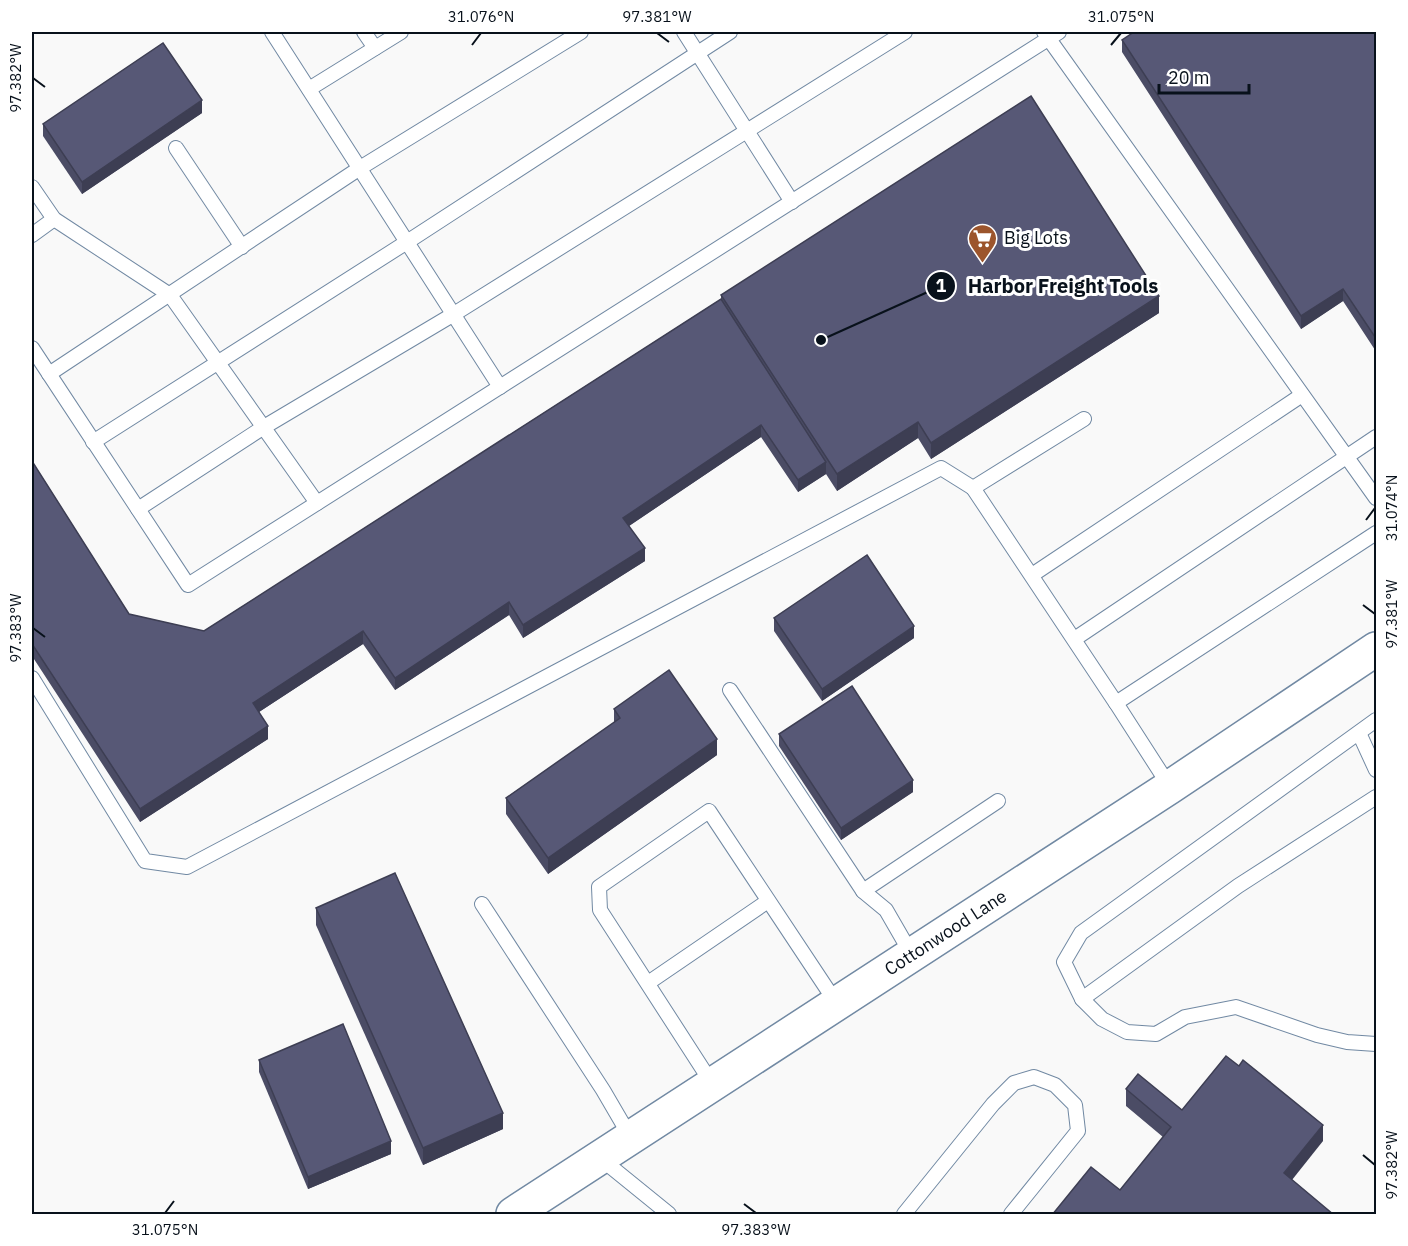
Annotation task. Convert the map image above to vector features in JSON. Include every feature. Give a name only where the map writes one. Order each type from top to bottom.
[{"type":"street","name":"Cottonwood Lane","points":[[513,1215],[1170,787],[1377,649]]},
{"type":"lane","points":[[272,32],[500,387]]},
{"type":"lane","points":[[364,32],[375,48]]},
{"type":"lane","points":[[309,89],[401,32]]},
{"type":"lane","points":[[49,374],[360,168],[581,32]]},
{"type":"lane","points":[[684,32],[792,201]]},
{"type":"lane","points":[[93,442],[407,242],[729,32]]},
{"type":"lane","points":[[138,509],[264,428],[453,314],[905,32]]},
{"type":"lane","points":[[32,348],[188,585],[1051,34],[1302,395],[1377,498]]},
{"type":"lane","points":[[176,148],[242,247]]},
{"type":"lane","points":[[32,187],[54,219],[170,295],[317,503]]},
{"type":"lane","points":[[32,235],[54,219]]},
{"type":"lane","points":[[1032,575],[1302,395]]},
{"type":"lane","points":[[973,488],[1084,419]]},
{"type":"lane","points":[[1076,638],[1377,437]]},
{"type":"lane","points":[[32,678],[145,861],[187,867],[940,468],[973,488],[1076,638],[1170,787]]},
{"type":"lane","points":[[1116,703],[1377,533]]},
{"type":"lane","points":[[730,690],[862,891],[886,910],[912,956]]},
{"type":"lane","points":[[1377,720],[1082,933],[1064,962],[1082,999],[1102,1019],[1127,1032],[1156,1034],[1185,1017],[1236,1007],[1317,1035],[1347,1042],[1377,1044]]},
{"type":"lane","points":[[1359,733],[1377,770]]},
{"type":"lane","points":[[1082,999],[1238,886],[1377,797]]},
{"type":"lane","points":[[862,891],[998,801]]},
{"type":"lane","points":[[713,1085],[600,910],[599,887],[709,811],[837,1004]]},
{"type":"lane","points":[[648,983],[768,901]]},
{"type":"lane","points":[[482,904],[603,1090],[631,1138]]},
{"type":"lane","points":[[903,1215],[993,1104],[1014,1083],[1034,1077],[1055,1085],[1075,1106],[1078,1131],[1011,1215]]},
{"type":"lane","points":[[600,1158],[669,1215]]},
{"type":"building","points":[[1134,32],[1377,32],[1377,340],[1343,289],[1301,316],[1122,40]]},
{"type":"building","points":[[163,43],[202,100],[82,182],[43,124]]},
{"type":"building","points":[[1031,96],[1159,296],[931,443],[918,422],[837,474],[721,295]]},
{"type":"building","points":[[721,299],[826,462],[798,480],[761,425],[623,518],[645,548],[523,625],[509,602],[395,678],[363,631],[253,703],[268,726],[140,809],[32,644],[32,461],[129,614],[204,631]]},
{"type":"building","points":[[867,555],[914,626],[822,689],[774,618]]},
{"type":"building","points":[[669,670],[717,739],[548,858],[506,798],[620,718],[614,709]]},
{"type":"building","points":[[852,686],[913,780],[841,828],[779,734]]},
{"type":"building","points":[[395,873],[503,1113],[423,1148],[316,908]]},
{"type":"building","points":[[343,1024],[391,1141],[308,1177],[259,1060]]},
{"type":"building","points":[[1226,1056],[1239,1066],[1243,1060],[1323,1125],[1284,1173],[1334,1215],[1052,1215],[1091,1167],[1120,1190],[1171,1127],[1126,1089],[1138,1074],[1182,1110]]},
{"type":"place","name":"Big Lots","points":[[983,264]]},
{"type":"place","name":"Harbor Freight Tools","points":[[821,340]]}]
